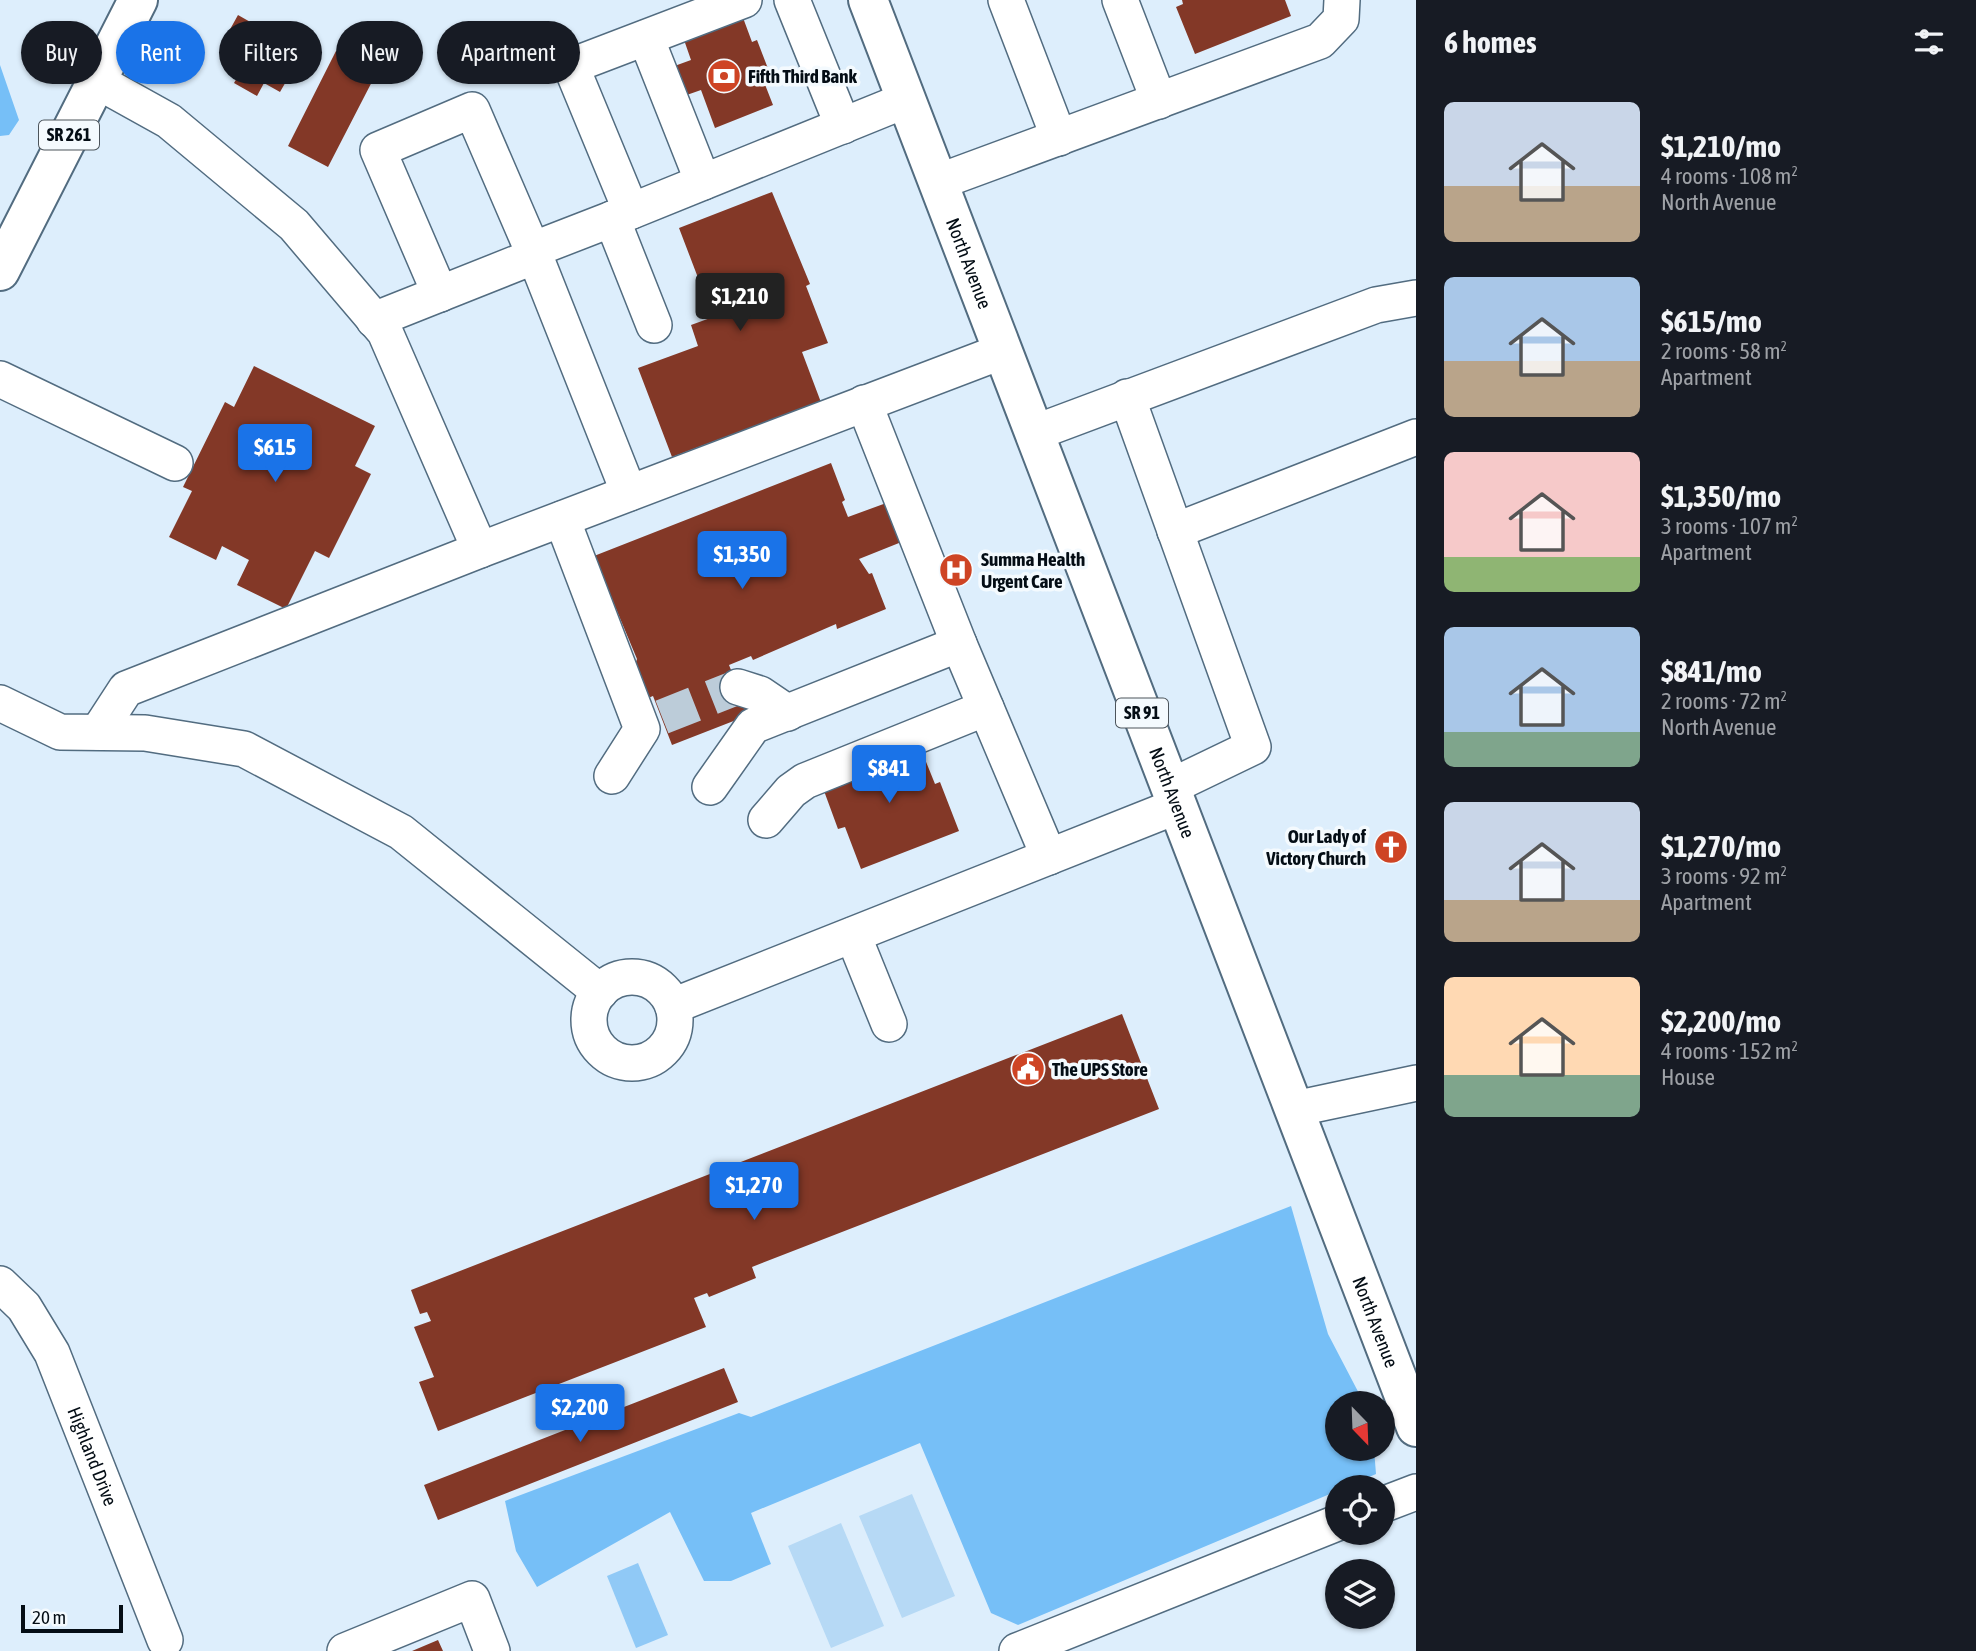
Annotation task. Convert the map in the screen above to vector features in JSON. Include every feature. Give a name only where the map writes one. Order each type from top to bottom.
[{"type":"main road","name":"SR 261","points":[[102,71],[138,0]]},
{"type":"main road","name":"North Avenue","points":[[868,0],[1416,1427]]},
{"type":"main road","name":"SR 261","points":[[0,271],[95,84]]},
{"type":"street","points":[[654,324],[622,215],[570,65],[744,0]]},
{"type":"street","points":[[792,0],[843,126]]},
{"type":"street","points":[[1006,0],[1059,138]]},
{"type":"street","points":[[1120,0],[1159,101]]},
{"type":"street","points":[[937,183],[1320,41],[1341,19],[1342,0]]},
{"type":"street","points":[[646,38],[703,182]]},
{"type":"street","points":[[102,84],[169,121],[295,225],[385,332],[480,550]]},
{"type":"street","points":[[374,320],[622,215],[906,100]]},
{"type":"street","points":[[440,294],[378,150],[472,110],[534,253],[629,493]]},
{"type":"street","points":[[1034,433],[1376,304],[1416,298]]},
{"type":"street","points":[[98,732],[126,688],[1003,351]]},
{"type":"street","points":[[0,379],[175,463]]},
{"type":"street","points":[[673,1006],[1049,857],[1174,796],[1252,747],[1127,397]]},
{"type":"street","points":[[864,404],[959,644],[1049,857]]},
{"type":"street","points":[[1175,531],[1416,437]]},
{"type":"street","points":[[562,519],[651,721],[642,729],[612,776]]},
{"type":"street","points":[[710,787],[753,726],[959,644]]},
{"type":"street","points":[[738,687],[760,694],[788,713]]},
{"type":"street","points":[[0,704],[60,732],[145,733],[244,749],[401,832],[600,992]]},
{"type":"street","points":[[766,820],[791,791],[806,781],[986,708]]},
{"type":"street","points":[[853,935],[889,1024]]},
{"type":"street","points":[[625,977],[639,978],[663,990],[673,1006],[674,1028],[661,1052],[649,1060],[620,1061],[607,1055],[590,1031],[589,1017],[600,992],[612,982],[625,977]]},
{"type":"street","points":[[1294,1109],[1416,1083]]},
{"type":"street","name":"Highland Drive","points":[[0,1284],[24,1307],[52,1353],[165,1640]]},
{"type":"street","points":[[1395,1500],[1416,1492]]},
{"type":"street","points":[[1017,1651],[1325,1528]]},
{"type":"street","points":[[345,1651],[472,1599],[492,1651]]},
{"type":"shaded area","points":[[0,65],[19,120],[9,135],[0,136]]},
{"type":"shaded area","points":[[1291,1206],[1328,1334],[1358,1391],[1325,1391],[1325,1461],[1375,1461],[1376,1474],[1325,1475],[1325,1496],[1018,1625],[991,1613],[920,1443],[751,1513],[771,1564],[731,1581],[704,1581],[670,1512],[537,1587],[516,1551],[505,1501],[739,1413],[751,1417]]},
{"type":"shaded area","points":[[912,1494],[955,1596],[902,1618],[859,1516]]},
{"type":"shaded area","points":[[841,1523],[884,1626],[831,1648],[788,1546]]},
{"type":"shaded area","points":[[638,1563],[668,1635],[636,1648],[607,1576]]},
{"type":"building","points":[[1182,0],[1285,0],[1291,16],[1195,54],[1176,7],[1183,4]]},
{"type":"building","points":[[238,15],[249,21],[235,21]]},
{"type":"building","points":[[742,15],[752,42],[757,40],[772,79],[764,82],[773,105],[715,128],[701,90],[681,97],[669,68],[691,60],[683,37]]},
{"type":"building","points":[[336,51],[336,84],[371,84],[328,167],[288,146],[319,84],[322,84]]},
{"type":"building","points":[[236,84],[263,84],[257,96]]},
{"type":"building","points":[[266,84],[285,84],[280,92]]},
{"type":"building","points":[[772,192],[810,284],[806,286],[828,343],[802,352],[822,405],[734,438],[733,434],[672,457],[638,368],[698,346],[691,325],[713,317],[679,228]]},
{"type":"building","points":[[254,366],[375,426],[355,466],[371,474],[329,558],[315,551],[286,609],[237,585],[249,560],[222,546],[216,560],[169,537],[192,491],[183,487],[225,402],[234,407]]},
{"type":"building","points":[[831,463],[845,500],[842,502],[848,517],[889,502],[904,541],[859,559],[869,574],[872,573],[886,609],[837,629],[836,624],[753,660],[751,656],[729,665],[749,715],[672,745],[653,696],[648,698],[635,665],[637,659],[594,556]]},
{"type":"building","points":[[918,742],[935,784],[940,782],[959,831],[861,869],[845,827],[838,829],[820,780]]},
{"type":"building","points":[[1122,1014],[1159,1109],[752,1267],[756,1278],[709,1297],[707,1293],[694,1298],[706,1327],[438,1431],[419,1382],[434,1377],[414,1327],[431,1321],[427,1312],[420,1314],[411,1290]]},
{"type":"building","points":[[724,1368],[738,1402],[438,1520],[424,1485]]},
{"type":"building","points":[[438,1640],[443,1651],[412,1651]]},
{"type":"tunnel","points":[[662,717],[738,687]]},
{"type":"place","name":"Fifth Third Bank","points":[[724,76]]},
{"type":"place","name":"Summa Health Urgent Care","points":[[956,570]]},
{"type":"place","name":"Our Lady of Victory Church","points":[[1391,847]]},
{"type":"place","name":"The UPS Store","points":[[1028,1069]]}]
